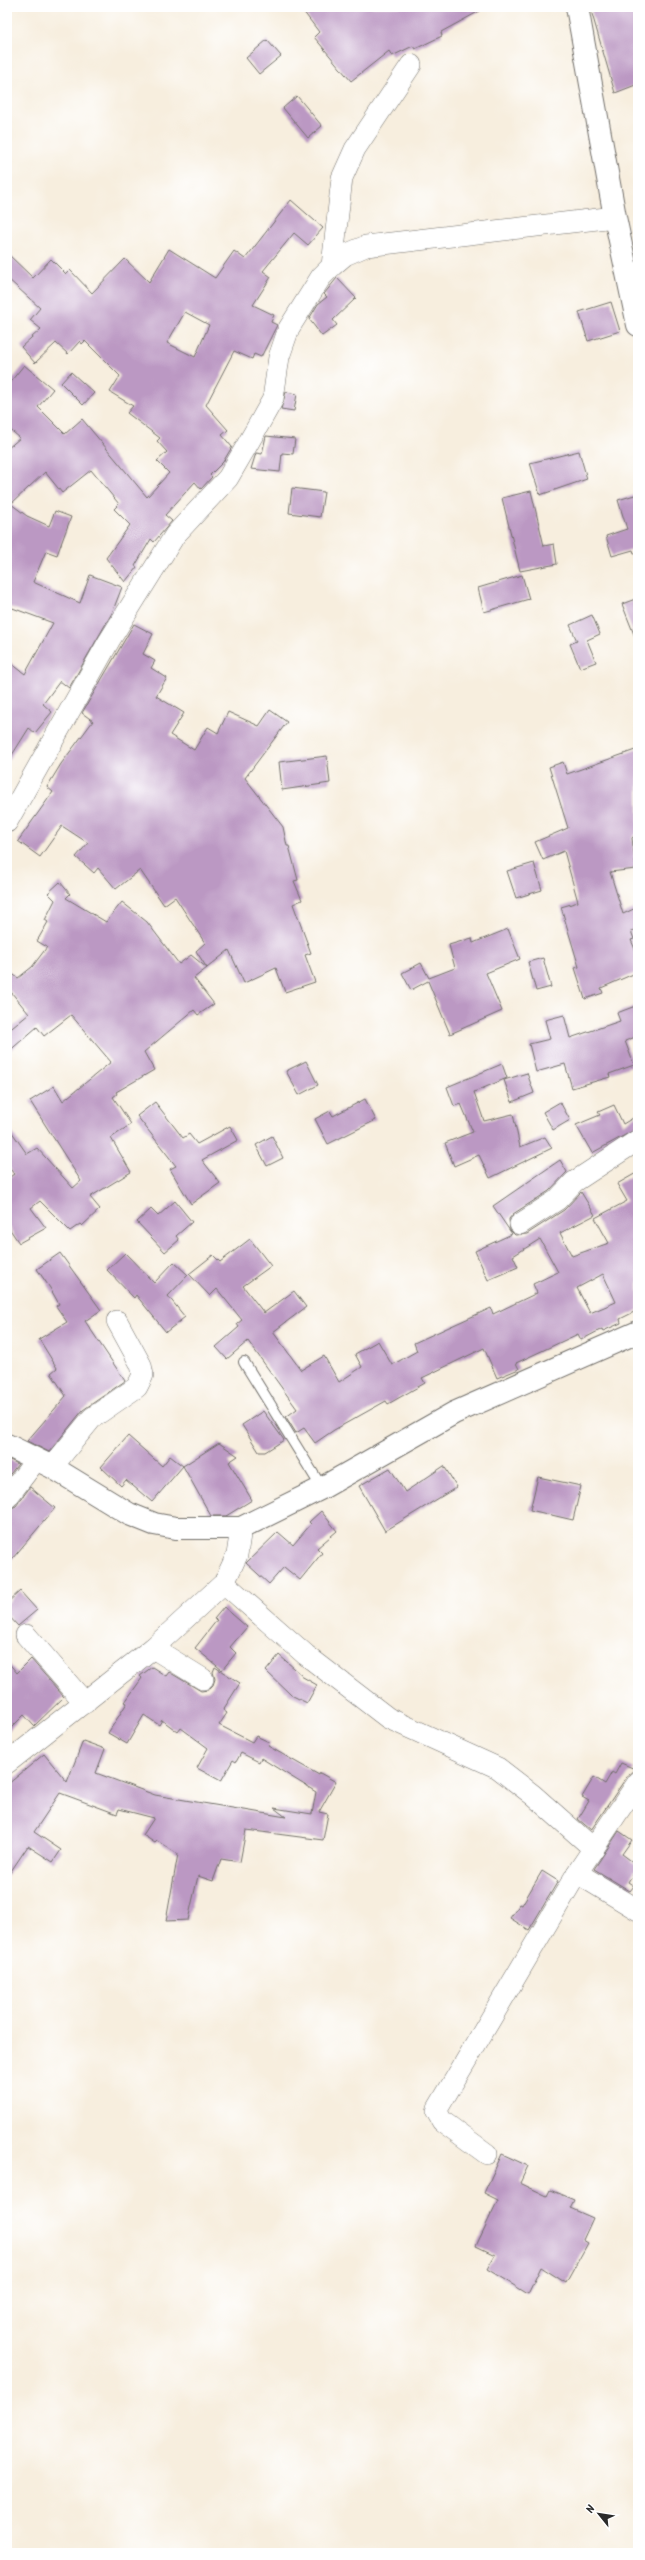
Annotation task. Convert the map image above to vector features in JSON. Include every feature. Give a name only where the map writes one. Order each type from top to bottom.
[{"type":"street","points":[[577,7],[615,217],[638,325]]},
{"type":"street","points":[[332,266],[342,178],[355,149],[411,65]]},
{"type":"street","points":[[7,822],[109,641],[175,535],[228,478],[246,448],[273,399],[279,357],[289,328],[322,277],[332,266],[345,255],[366,246],[615,217]]},
{"type":"street","points":[[520,1224],[557,1200],[574,1182],[638,1140]]},
{"type":"street","points":[[7,1498],[92,1418],[138,1387],[143,1375],[141,1365],[117,1321]]},
{"type":"street","points":[[7,1445],[44,1463],[129,1514],[154,1524],[176,1528],[241,1528],[322,1488],[454,1414],[638,1332]]},
{"type":"street","points":[[7,1763],[153,1648],[224,1583],[238,1555],[241,1528]]},
{"type":"street","points":[[224,1583],[306,1655],[388,1718],[498,1768],[533,1795],[594,1849]]},
{"type":"street","points":[[26,1635],[85,1703]]},
{"type":"street","points":[[153,1648],[203,1679]]},
{"type":"street","points":[[487,2154],[442,2121],[437,2112],[577,1873],[638,1782]]},
{"type":"street","points":[[577,1873],[638,1910]]},
{"type":"lane","points":[[244,1362],[322,1488]]},
{"type":"building","points":[[300,7],[487,7],[441,32],[442,36],[415,49],[413,46],[392,56],[389,51],[351,81],[314,37],[319,32]]},
{"type":"building","points":[[590,7],[638,7],[638,84],[615,93]]},
{"type":"building","points":[[267,40],[281,56],[259,74],[246,58]]},
{"type":"building","points":[[297,96],[322,126],[308,138],[283,108]]},
{"type":"building","points":[[291,200],[323,228],[308,245],[294,233],[263,271],[271,277],[253,305],[274,315],[271,322],[277,325],[261,357],[254,354],[252,359],[234,351],[206,405],[228,430],[222,435],[232,447],[223,462],[210,475],[212,477],[201,489],[195,482],[165,515],[172,521],[154,542],[151,539],[135,566],[137,567],[125,582],[106,558],[130,525],[114,509],[119,504],[91,470],[62,493],[45,472],[11,504],[27,516],[49,526],[55,511],[71,517],[57,555],[46,551],[33,582],[80,603],[90,575],[122,587],[112,613],[69,688],[60,681],[43,704],[52,712],[35,733],[29,728],[7,763],[7,660],[25,674],[53,623],[7,606],[7,449],[20,438],[7,427],[7,386],[24,365],[53,389],[38,407],[65,434],[82,419],[147,497],[169,473],[157,461],[167,452],[157,441],[160,438],[127,413],[133,406],[110,392],[120,376],[85,341],[82,344],[80,341],[68,354],[56,343],[35,363],[21,347],[41,329],[30,320],[40,308],[7,278],[7,253],[33,278],[51,259],[66,274],[70,270],[92,293],[125,259],[149,282],[169,249],[215,278],[234,251],[245,259]],"holes":[[[185,312],[209,325],[195,357],[167,343]]]},
{"type":"building","points":[[337,278],[356,298],[333,320],[337,325],[322,336],[309,319],[318,304],[327,297],[324,294]]},
{"type":"building","points":[[611,302],[620,331],[588,341],[579,312]]},
{"type":"building","points":[[71,372],[94,393],[83,405],[61,383]]},
{"type":"building","points":[[286,392],[297,394],[294,411],[281,409]]},
{"type":"building","points":[[266,436],[295,439],[293,454],[282,453],[280,472],[251,469],[256,453],[262,454]]},
{"type":"building","points":[[579,451],[587,479],[540,495],[530,463]]},
{"type":"building","points":[[292,488],[324,492],[320,517],[289,513]]},
{"type":"building","points":[[531,491],[544,546],[554,544],[557,564],[520,571],[502,498]]},
{"type":"building","points":[[638,494],[638,553],[634,553],[633,550],[612,556],[606,536],[627,529],[618,500]]},
{"type":"building","points":[[522,575],[529,599],[484,612],[478,588]]},
{"type":"building","points":[[638,598],[638,642],[637,642],[622,604]]},
{"type":"building","points":[[592,615],[600,634],[587,640],[596,662],[580,668],[570,644],[577,641],[570,625]]},
{"type":"building","points":[[134,624],[153,634],[143,654],[155,661],[151,668],[167,678],[156,696],[184,713],[170,735],[194,750],[208,727],[218,733],[228,712],[259,726],[270,710],[287,722],[245,778],[283,827],[287,846],[289,846],[298,880],[294,881],[302,900],[293,904],[311,953],[305,955],[315,982],[285,992],[276,968],[244,983],[229,950],[207,968],[196,951],[205,943],[175,897],[164,905],[140,870],[116,889],[98,868],[94,873],[76,857],[88,843],[62,826],[40,857],[18,841],[53,792],[47,787],[61,764],[93,721],[82,713]]},
{"type":"building","points":[[638,749],[638,832],[632,838],[636,869],[610,872],[623,914],[638,907],[638,929],[631,931],[634,939],[631,940],[638,956],[638,972],[601,988],[603,993],[585,999],[575,968],[579,967],[561,907],[578,902],[564,851],[543,860],[535,842],[568,828],[549,767],[563,762],[567,774]]},
{"type":"building","points":[[327,756],[330,783],[282,790],[279,762]]},
{"type":"building","points":[[534,863],[542,890],[516,898],[507,871]]},
{"type":"building","points":[[60,882],[70,894],[66,898],[106,922],[122,902],[147,922],[179,964],[191,955],[207,968],[194,978],[214,1004],[198,1015],[194,1010],[144,1052],[154,1070],[116,1092],[117,1094],[113,1097],[131,1124],[111,1138],[131,1172],[90,1197],[100,1209],[82,1226],[80,1224],[70,1231],[40,1201],[31,1208],[46,1228],[19,1243],[7,1225],[7,1179],[14,1174],[7,1165],[7,1125],[27,1154],[37,1148],[73,1188],[81,1181],[30,1101],[54,1086],[63,1101],[111,1062],[71,1015],[44,1036],[37,1027],[7,1053],[7,1032],[29,1014],[7,987],[7,970],[18,978],[32,967],[47,947],[37,941],[48,922],[45,920],[55,900],[48,893]]},
{"type":"building","points":[[508,929],[520,959],[486,973],[502,1011],[450,1034],[428,981],[411,990],[402,973],[421,963],[429,978],[455,968],[449,945],[472,938],[473,943]]},
{"type":"building","points":[[543,958],[551,987],[536,991],[528,962]]},
{"type":"building","points":[[638,1005],[638,1036],[625,1041],[634,1065],[609,1074],[610,1077],[572,1088],[565,1064],[536,1072],[529,1044],[550,1039],[545,1020],[564,1015],[570,1038],[620,1021],[617,1013]]},
{"type":"building","points":[[306,1061],[318,1085],[299,1095],[286,1071]]},
{"type":"building","points":[[502,1064],[507,1078],[474,1092],[484,1121],[513,1114],[520,1147],[545,1137],[552,1148],[490,1178],[479,1155],[454,1166],[445,1143],[473,1132],[461,1104],[454,1106],[447,1087]]},
{"type":"building","points":[[527,1073],[534,1093],[512,1102],[504,1080]]},
{"type":"building","points":[[365,1099],[376,1120],[328,1144],[315,1119],[330,1111],[333,1116]]},
{"type":"building","points":[[155,1102],[183,1138],[189,1134],[197,1144],[230,1126],[238,1140],[202,1160],[220,1183],[191,1204],[170,1169],[176,1166],[137,1116]]},
{"type":"building","points":[[560,1102],[570,1120],[553,1130],[543,1112]]},
{"type":"building","points":[[614,1105],[623,1124],[638,1115],[638,1128],[592,1153],[576,1125],[600,1115],[598,1112]]},
{"type":"building","points":[[272,1136],[283,1158],[267,1166],[256,1145]]},
{"type":"building","points":[[560,1160],[567,1172],[549,1191],[513,1214],[509,1219],[510,1230],[515,1235],[527,1234],[564,1210],[581,1192],[595,1215],[560,1233],[572,1256],[609,1243],[595,1218],[627,1201],[617,1184],[638,1172],[638,1310],[620,1319],[621,1323],[603,1331],[602,1329],[581,1340],[578,1334],[516,1363],[519,1369],[497,1378],[484,1348],[422,1378],[425,1383],[388,1404],[386,1401],[334,1430],[315,1443],[304,1428],[296,1433],[286,1417],[297,1409],[248,1341],[227,1359],[216,1347],[239,1327],[237,1324],[242,1320],[217,1289],[210,1296],[189,1274],[213,1255],[220,1262],[250,1239],[271,1266],[243,1286],[264,1313],[294,1291],[306,1307],[273,1332],[301,1370],[324,1356],[339,1382],[362,1367],[355,1354],[378,1341],[392,1365],[417,1351],[414,1343],[491,1308],[493,1314],[537,1293],[533,1284],[558,1272],[540,1239],[513,1256],[518,1267],[488,1280],[475,1251],[512,1234],[493,1206]],"holes":[[[603,1274],[616,1302],[590,1313],[577,1288]]]},
{"type":"building","points":[[175,1201],[192,1222],[176,1236],[179,1240],[165,1252],[137,1222],[151,1209],[158,1216]]},
{"type":"building","points":[[60,1253],[101,1310],[85,1321],[125,1381],[83,1410],[49,1452],[27,1441],[66,1396],[51,1373],[57,1368],[39,1339],[67,1322],[56,1306],[59,1304],[50,1288],[37,1269]]},
{"type":"building","points":[[125,1253],[154,1283],[174,1262],[188,1275],[168,1296],[185,1317],[166,1332],[136,1295],[134,1298],[107,1270]]},
{"type":"building","points":[[263,1411],[284,1440],[265,1452],[259,1452],[242,1425]]},
{"type":"building","points":[[128,1436],[162,1466],[170,1456],[183,1466],[152,1502],[126,1480],[121,1486],[101,1467]]},
{"type":"building","points":[[219,1443],[238,1456],[229,1462],[252,1500],[226,1516],[211,1516],[183,1466]]},
{"type":"building","points":[[10,1460],[18,1464],[7,1478],[7,1464]]},
{"type":"building","points":[[444,1466],[457,1487],[385,1531],[359,1486],[390,1468],[405,1492]]},
{"type":"building","points":[[538,1477],[581,1486],[573,1520],[530,1510]]},
{"type":"building","points":[[30,1487],[55,1508],[7,1565],[7,1510],[16,1506]]},
{"type":"building","points":[[321,1511],[337,1531],[317,1548],[322,1553],[300,1580],[284,1567],[269,1584],[246,1563],[278,1532],[293,1545],[311,1524],[309,1522]]},
{"type":"building","points":[[20,1591],[37,1610],[18,1626],[7,1614],[7,1603]]},
{"type":"building","points":[[224,1607],[247,1627],[230,1647],[236,1653],[222,1670],[195,1648],[217,1620],[214,1619]]},
{"type":"building","points":[[279,1655],[302,1675],[301,1676],[317,1685],[307,1703],[291,1695],[266,1671]]},
{"type":"building","points":[[31,1659],[64,1697],[34,1726],[24,1715],[7,1732],[7,1661],[17,1673]]},
{"type":"building","points":[[152,1667],[166,1676],[169,1672],[201,1691],[208,1690],[213,1685],[215,1679],[213,1672],[215,1667],[240,1683],[223,1710],[227,1713],[219,1725],[252,1742],[256,1736],[269,1742],[268,1746],[319,1775],[320,1773],[336,1782],[319,1812],[328,1814],[323,1840],[246,1830],[240,1862],[221,1859],[213,1881],[198,1876],[188,1920],[166,1921],[178,1854],[157,1841],[155,1843],[143,1835],[154,1818],[119,1809],[117,1814],[60,1793],[34,1832],[61,1850],[53,1862],[28,1846],[7,1877],[7,1785],[44,1754],[67,1782],[83,1741],[105,1749],[96,1773],[155,1795],[286,1817],[274,1808],[312,1814],[316,1792],[261,1758],[259,1762],[241,1753],[236,1762],[233,1760],[221,1781],[197,1768],[208,1748],[181,1728],[178,1732],[162,1720],[159,1725],[144,1715],[127,1744],[108,1733],[127,1703],[125,1702],[142,1678],[140,1676]]},
{"type":"building","points":[[621,1763],[635,1769],[628,1775],[591,1830],[578,1819],[589,1801],[582,1797],[594,1777],[605,1784],[612,1772],[615,1774]]},
{"type":"building","points":[[619,1831],[632,1840],[622,1854],[638,1866],[628,1882],[634,1886],[630,1891],[594,1869]]},
{"type":"building","points":[[542,1871],[558,1881],[529,1930],[510,1918],[520,1904],[522,1905]]},
{"type":"building","points":[[502,2154],[528,2166],[520,2183],[547,2196],[550,2190],[574,2200],[570,2208],[593,2218],[583,2240],[588,2243],[566,2283],[541,2267],[528,2294],[487,2269],[495,2255],[476,2246],[498,2200],[484,2193]]}]
